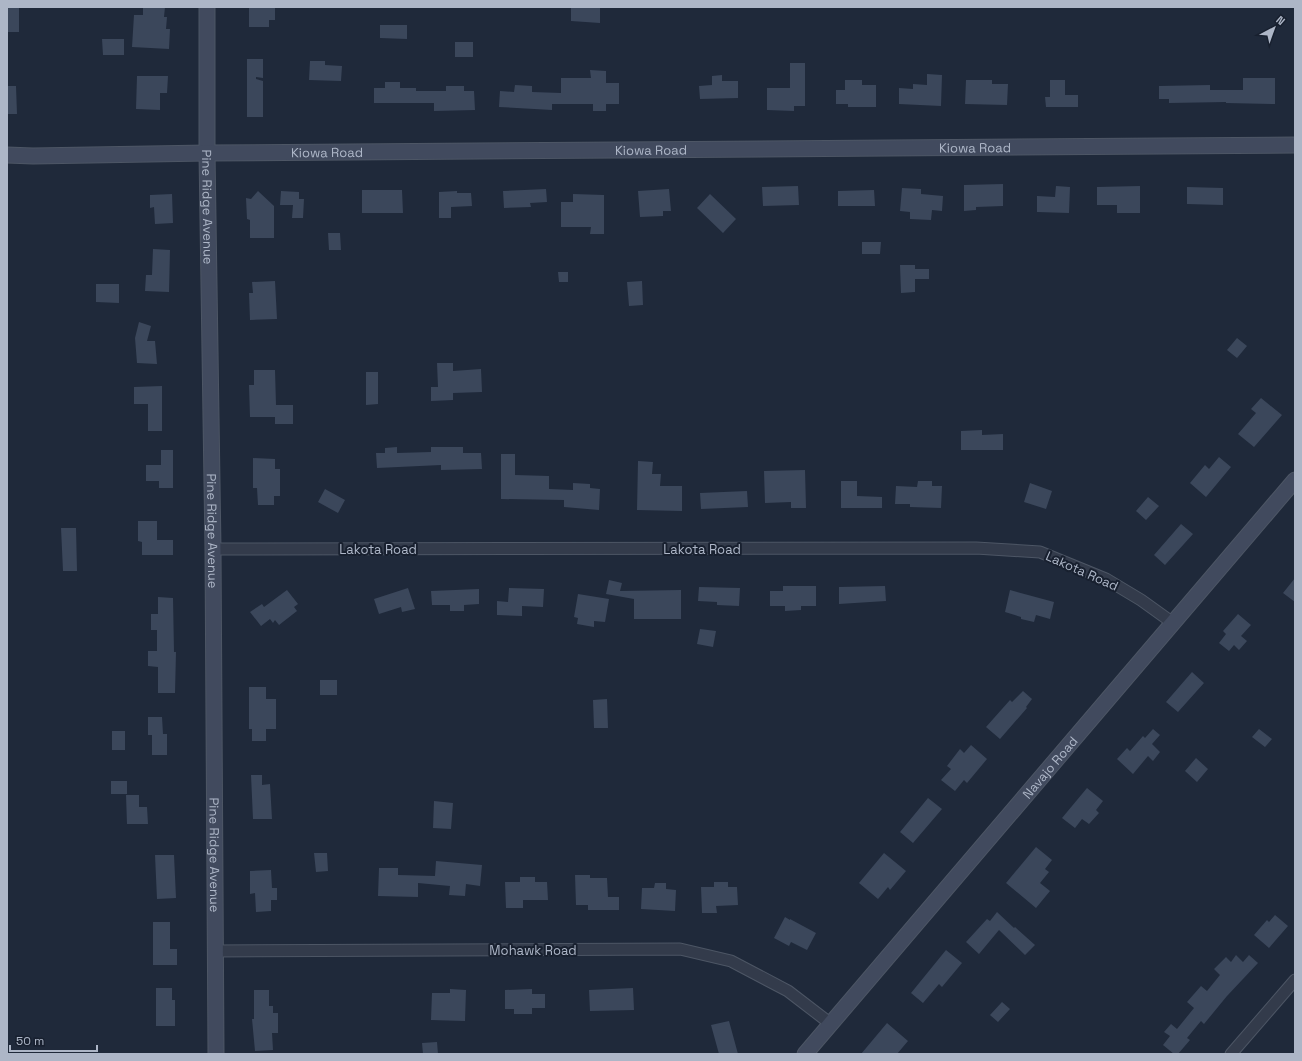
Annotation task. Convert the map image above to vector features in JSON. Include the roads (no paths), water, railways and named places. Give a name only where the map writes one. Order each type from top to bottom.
[{"type":"street","name":"Pine Ridge Avenue","points":[[206,7],[213,549],[214,951],[216,1054]]},
{"type":"street","name":"Kiowa Road","points":[[7,155],[34,156],[207,153],[1295,145]]},
{"type":"street","name":"Navajo Road","points":[[805,1054],[1295,480]]},
{"type":"street","name":"Lakota Road","points":[[213,549],[976,548],[1040,552],[1106,579],[1141,600],[1173,623]]},
{"type":"street","name":"Mohawk Road","points":[[214,951],[680,949],[731,962],[788,991],[830,1024]]},
{"type":"street","points":[[1231,1054],[1295,980]]}]
